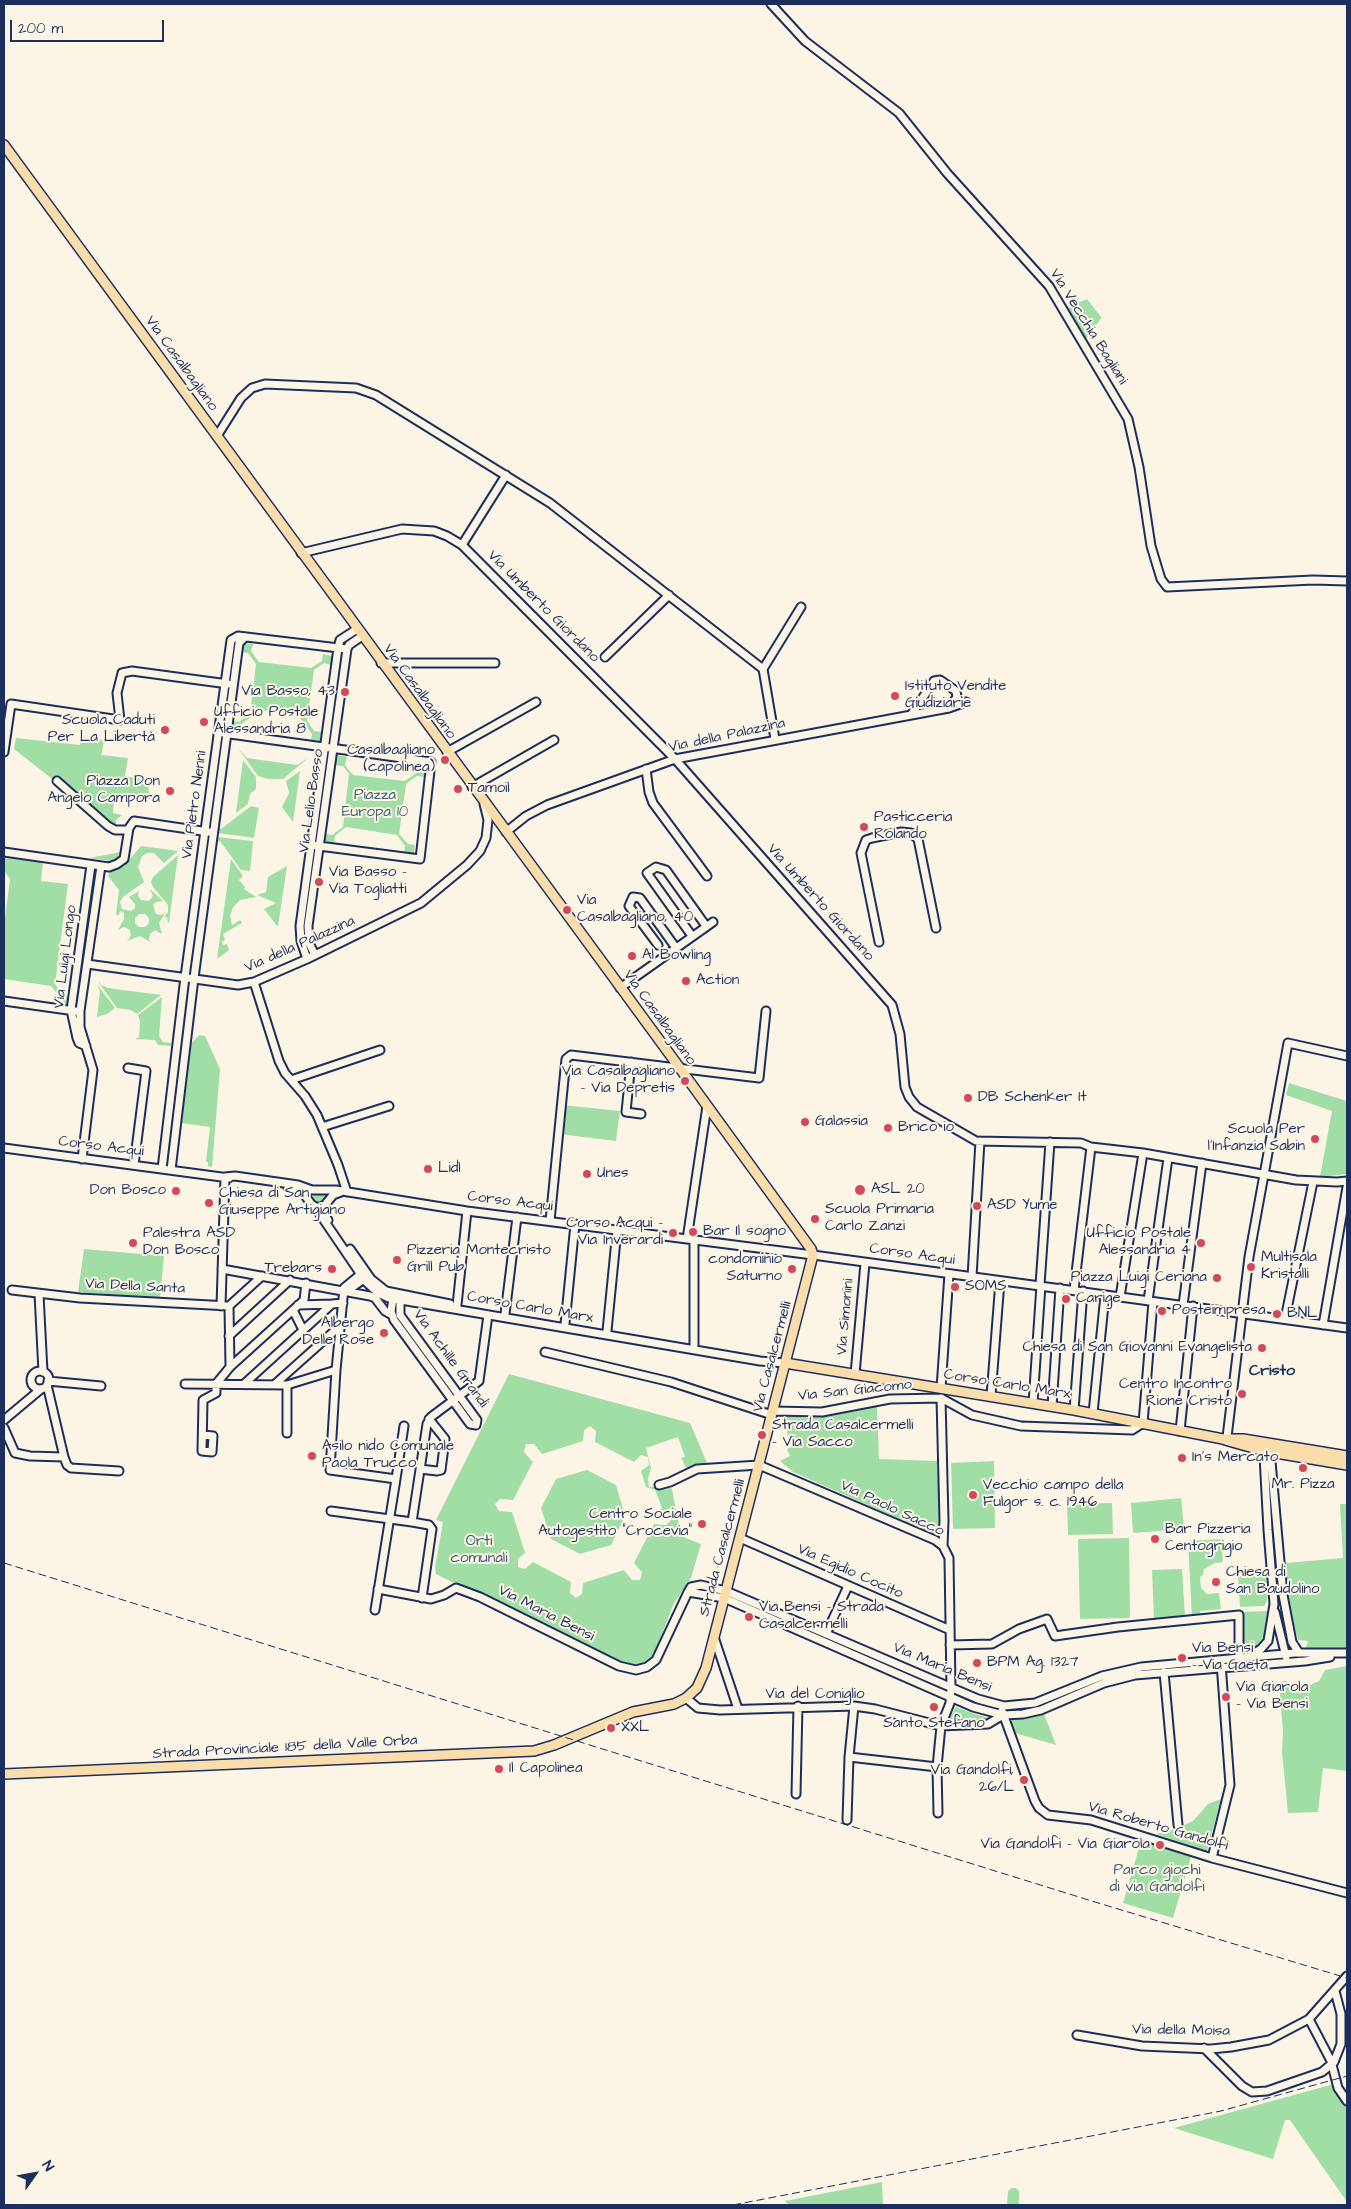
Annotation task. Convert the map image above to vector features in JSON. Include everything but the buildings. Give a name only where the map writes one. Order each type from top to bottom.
[{"type":"main road","name":"Via Casalbagliano","points":[[4,145],[472,788],[679,1068],[813,1255]]},
{"type":"main road","name":"Via Casalcermelli","points":[[759,1465],[813,1255]]},
{"type":"main road","name":"Corso Carlo Marx","points":[[785,1363],[1093,1413],[1225,1438],[1347,1465]]},
{"type":"main road","name":"Corso Carlo Marx","points":[[1268,1449],[1347,1456]]},
{"type":"main road","name":"Strada Casalcermelli","points":[[566,1740],[633,1712],[689,1701],[702,1680],[759,1465]]},
{"type":"main road","name":"Strada Provinciale 185 della Valle Orba","points":[[4,1774],[524,1752],[542,1749],[566,1740]]},
{"type":"street","name":"Via Vecchia Bagliani","points":[[770,4],[806,41],[900,113],[947,173],[1049,286],[1128,419],[1139,467],[1149,537],[1164,584],[1173,588],[1259,582],[1347,581]]},
{"type":"street","points":[[217,436],[241,398],[252,388],[265,384],[356,388],[376,395],[550,503],[762,669],[775,739]]},
{"type":"street","points":[[462,544],[506,475]]},
{"type":"street","name":"Via Umberto Giordano","points":[[301,553],[402,529],[434,531],[462,544],[675,759],[892,1005],[900,1034],[906,1087],[914,1103],[968,1137],[980,1141],[1081,1143],[1091,1147],[1143,1153],[1264,1176],[1313,1182],[1347,1181]]},
{"type":"street","points":[[605,657],[668,595]]},
{"type":"street","points":[[762,669],[801,607]]},
{"type":"street","points":[[307,959],[301,941],[300,926],[338,648],[342,639],[359,633]]},
{"type":"street","points":[[338,648],[347,649],[359,633]]},
{"type":"street","name":"Via Pietro Nenni","points":[[162,1169],[185,977],[209,832],[230,684],[239,643],[245,636],[338,648]]},
{"type":"street","name":"Via Lelio Basso","points":[[315,955],[309,943],[308,933],[347,649]]},
{"type":"street","points":[[381,663],[495,664]]},
{"type":"street","points":[[4,753],[11,704],[120,720],[117,693],[122,673],[132,671],[230,684]]},
{"type":"street","points":[[912,715],[934,681],[940,680],[956,690],[957,697],[949,708]]},
{"type":"street","points":[[447,752],[536,702]]},
{"type":"street","name":"Via della Palazzina","points":[[506,832],[526,816],[547,805],[675,759],[949,708],[966,702]]},
{"type":"street","points":[[223,733],[431,762],[420,859],[311,845]]},
{"type":"street","points":[[472,788],[554,740]]},
{"type":"street","points":[[646,769],[649,792],[653,803],[707,876]]},
{"type":"street","points":[[57,781],[108,826],[115,830],[128,830]]},
{"type":"street","points":[[483,802],[488,815],[488,826]]},
{"type":"street","points":[[4,852],[92,865],[113,866],[124,859],[128,830],[131,823],[137,821],[209,832]]},
{"type":"street","points":[[488,826],[494,821],[498,822]]},
{"type":"street","name":"Via della Palazzina","points":[[87,964],[238,985],[254,982],[307,959],[421,903],[475,858],[484,845],[488,826]]},
{"type":"street","name":"Via Pietro Nenni","points":[[171,1170],[209,832]]},
{"type":"street","name":"Via Umberto Giordano","points":[[879,942],[861,853],[866,840],[872,838],[901,832],[912,833],[918,839],[936,928]]},
{"type":"street","name":"Via Luigi Longo","points":[[86,1046],[80,1044],[77,1038],[71,1010],[92,865]]},
{"type":"street","name":"Via Luigi Longo","points":[[82,1159],[93,1073],[80,1027],[80,1011],[101,866]]},
{"type":"street","points":[[620,988],[710,924],[666,870],[656,866],[646,873],[692,936]]},
{"type":"street","points":[[658,945],[630,906],[633,896],[640,898],[676,948]]},
{"type":"street","points":[[254,982],[275,1051],[282,1067],[309,1101],[341,1172],[347,1192],[335,1194],[326,1204],[315,1207],[310,1200],[311,1194],[320,1190],[327,1195],[326,1204]]},
{"type":"street","points":[[4,1001],[80,1011]]},
{"type":"street","points":[[550,1221],[566,1060],[571,1055],[759,1078],[766,1011]]},
{"type":"street","points":[[1225,1438],[1241,1313],[1288,1043],[1347,1056]]},
{"type":"street","points":[[291,1080],[380,1050]]},
{"type":"street","points":[[631,1062],[626,1112],[641,1114]]},
{"type":"street","points":[[128,1068],[146,1071],[134,1165]]},
{"type":"street","points":[[322,1127],[389,1106]]},
{"type":"street","points":[[694,1345],[691,1239],[706,1106]]},
{"type":"street","points":[[972,1276],[980,1141]]},
{"type":"street","points":[[1033,1403],[1050,1142]]},
{"type":"street","points":[[1074,1290],[1091,1147]]},
{"type":"street","name":"Corso Acqui","points":[[4,1148],[225,1177],[295,1190],[303,1193],[310,1200]]},
{"type":"street","points":[[1120,1297],[1143,1153]]},
{"type":"street","points":[[1143,1423],[1150,1301],[1168,1158]]},
{"type":"street","points":[[1183,1305],[1202,1164]]},
{"type":"street","name":"Corso Acqui","points":[[225,1177],[235,1176],[467,1211],[1040,1285],[1347,1328]]},
{"type":"street","points":[[225,1177],[222,1269],[229,1336],[230,1367]]},
{"type":"street","points":[[1285,1319],[1313,1182]]},
{"type":"street","points":[[1323,1325],[1347,1187]]},
{"type":"street","name":"Corso Carlo Marx","points":[[326,1204],[325,1216],[365,1276]]},
{"type":"street","name":"Corso Carlo Marx","points":[[315,1207],[378,1293],[488,1315],[760,1361],[785,1363]]},
{"type":"street","points":[[457,1305],[467,1211]]},
{"type":"street","points":[[505,1314],[517,1217]]},
{"type":"street","points":[[565,1324],[575,1224]]},
{"type":"street","points":[[607,1331],[617,1230]]},
{"type":"street","name":"Via Simonini","points":[[855,1374],[865,1263]]},
{"type":"street","points":[[222,1269],[306,1283],[375,1298],[385,1311],[392,1315]]},
{"type":"street","points":[[941,1388],[949,1274]]},
{"type":"street","points":[[225,1306],[262,1276]]},
{"type":"street","points":[[365,1276],[346,1286],[336,1370],[330,1470],[396,1479]]},
{"type":"street","points":[[229,1336],[290,1280]]},
{"type":"street","points":[[991,1396],[1000,1281]]},
{"type":"street","points":[[203,1435],[204,1400],[216,1393],[216,1384],[230,1367],[304,1300],[306,1283]]},
{"type":"street","points":[[1052,1406],[1060,1288]]},
{"type":"street","name":"Via Della Santa","points":[[12,1290],[38,1294],[225,1306]]},
{"type":"street","points":[[1074,1410],[1083,1291]]},
{"type":"street","points":[[38,1294],[43,1372],[47,1376],[45,1385],[67,1465],[71,1468],[119,1471]]},
{"type":"street","points":[[1093,1413],[1105,1295]]},
{"type":"street","name":"Corso Carlo Marx","points":[[396,1298],[457,1305],[694,1345],[785,1363]]},
{"type":"street","name":"Via Achille Grandi","points":[[396,1298],[401,1316],[477,1420],[477,1424],[471,1426],[392,1315],[396,1298]]},
{"type":"street","points":[[296,1307],[343,1303]]},
{"type":"street","points":[[244,1384],[332,1304]]},
{"type":"street","points":[[1180,1430],[1193,1306]]},
{"type":"street","points":[[296,1307],[303,1330]]},
{"type":"street","points":[[412,1522],[429,1419],[479,1381],[488,1315]]},
{"type":"street","points":[[275,1384],[341,1326]]},
{"type":"street","name":"Via San Giacomo","points":[[545,1352],[671,1382],[772,1413],[822,1412],[890,1399],[941,1398],[972,1415],[1021,1426],[1122,1431],[1132,1430],[1143,1423]]},
{"type":"street","points":[[185,1384],[287,1384],[336,1370]]},
{"type":"street","points":[[43,1372],[37,1372],[32,1378],[33,1386],[101,1386]]},
{"type":"street","points":[[287,1384],[287,1433]]},
{"type":"street","points":[[4,1420],[45,1385]]},
{"type":"street","points":[[941,1398],[944,1481],[943,1546]]},
{"type":"street","points":[[420,1469],[441,1470],[445,1440],[429,1419]]},
{"type":"street","points":[[375,1610],[404,1426]]},
{"type":"street","points":[[4,1428],[16,1453],[30,1456],[64,1457]]},
{"type":"street","points":[[1268,1449],[1283,1595],[1292,1642],[1297,1653],[1290,1662],[1284,1654],[1274,1604],[1268,1530],[1268,1449]]},
{"type":"street","name":"Via Paolo Sacco","points":[[659,1485],[670,1482],[697,1469],[759,1465],[935,1540],[943,1546],[949,1558],[950,1703],[940,1726],[937,1767],[938,1813]]},
{"type":"street","points":[[331,1511],[429,1525],[432,1529],[422,1598]]},
{"type":"street","name":"Via Egidio Cocito","points":[[740,1538],[950,1630]]},
{"type":"street","points":[[826,1634],[848,1586]]},
{"type":"street","name":"Via Maria Bensi","points":[[378,1589],[431,1599],[444,1595],[456,1588],[480,1597],[619,1666],[636,1670],[647,1667],[656,1660],[688,1592],[725,1594],[826,1634],[983,1702],[1000,1706],[1022,1706],[1035,1703],[1094,1679],[1146,1666],[1290,1662],[1347,1654]]},
{"type":"street","name":"Via Maria Bensi","points":[[725,1594],[950,1697],[978,1709],[1003,1714],[1019,1714],[1041,1710],[1118,1679],[1136,1675],[1221,1664],[1239,1658],[1297,1653],[1347,1654]]},
{"type":"street","points":[[950,1645],[992,1644],[1019,1630],[1047,1619],[1055,1636],[1118,1627],[1239,1615],[1239,1658],[1255,1653],[1268,1641],[1274,1604]]},
{"type":"street","name":"Strada Casalcermelli","points":[[714,1637],[738,1709]]},
{"type":"street","points":[[1212,1858],[1231,1774],[1221,1664]]},
{"type":"street","points":[[1164,1672],[1178,1825]]},
{"type":"street","name":"Via del Coniglio","points":[[689,1701],[698,1708],[738,1709],[854,1706],[875,1709],[940,1726],[988,1724],[1003,1714]]},
{"type":"street","points":[[796,1794],[798,1706]]},
{"type":"street","points":[[847,1820],[849,1757],[854,1706]]},
{"type":"street","name":"Via Roberto Gandolfi","points":[[1000,1706],[1035,1801],[1045,1813],[1092,1820],[1212,1858],[1347,1893]]},
{"type":"street","points":[[849,1757],[937,1767]]},
{"type":"street","name":"Via della Moisa","points":[[1077,2035],[1142,2046],[1204,2048],[1231,2047],[1269,2040],[1309,2019],[1347,1976]]},
{"type":"street","points":[[1204,2048],[1242,2086],[1252,2092],[1267,2091],[1313,2076],[1332,2065],[1340,2048],[1342,2038],[1341,2014],[1335,1991]]},
{"type":"street","points":[[1309,2019],[1332,2065],[1338,2088],[1347,2101]]},
{"type":"green space","points":[[1087,299],[1102,317],[1086,339],[1068,307]]},
{"type":"green space","points":[[243,643],[253,644],[251,651],[259,662],[311,668],[322,661],[323,654],[332,656],[331,665],[324,663],[314,670],[307,720],[314,731],[322,732],[320,742],[311,740],[312,734],[298,715],[260,710],[242,724],[241,731],[231,729],[232,721],[239,722],[250,713],[256,664],[248,653],[242,652]]},
{"type":"green space","points":[[82,737],[104,740],[101,757],[102,755],[128,758],[125,776],[148,780],[149,794],[156,800],[114,796],[113,813],[122,815],[116,820],[116,829],[14,749],[16,738],[80,745]]},
{"type":"green space","points":[[238,748],[247,758],[297,765],[308,758],[283,779],[268,779],[258,776]]},
{"type":"green space","name":"Piazza Europa 10","points":[[336,755],[347,757],[345,765],[353,775],[405,781],[416,773],[416,766],[425,767],[424,777],[417,776],[406,784],[399,834],[408,844],[415,845],[414,854],[404,853],[405,846],[397,835],[346,827],[335,836],[334,843],[324,842],[325,834],[332,835],[343,827],[349,774],[343,766],[335,765]]},
{"type":"green space","points":[[243,760],[256,777],[256,789],[250,794],[248,804],[236,813]]},
{"type":"green space","points":[[300,771],[293,822],[282,807],[289,793],[286,781]]},
{"type":"green space","points":[[251,806],[259,808],[254,838],[218,833],[219,826],[221,829]]},
{"type":"green space","points":[[217,837],[253,841],[250,871],[241,870],[220,841],[216,843]]},
{"type":"green space","points":[[141,846],[178,851],[164,863],[154,853],[147,853],[142,856],[138,867],[144,882],[123,897],[120,902],[122,909],[131,911],[135,908],[135,904],[129,897],[139,891],[138,896],[141,900],[149,901],[153,896],[150,889],[163,901],[156,902],[153,905],[156,914],[161,915],[165,913],[159,923],[162,934],[155,930],[150,934],[149,940],[152,943],[140,936],[127,941],[131,936],[130,930],[124,927],[118,930],[124,919],[124,913],[120,911],[119,915],[116,915],[119,890],[108,876],[110,872],[124,866]],"holes":[[[139,914],[145,914],[149,918],[149,923],[145,927],[139,927],[135,923],[135,918]]]},
{"type":"green space","points":[[121,852],[117,858],[110,861],[89,858]]},
{"type":"green space","points":[[178,855],[168,923],[167,917],[164,917],[168,912],[168,905],[151,882],[153,877]]},
{"type":"green space","points":[[4,858],[43,862],[41,881],[68,884],[55,984],[61,994],[68,996],[67,1005],[57,1003],[59,996],[51,986],[4,979],[4,925],[10,879],[4,871]]},
{"type":"green space","points":[[231,859],[243,876],[239,880],[245,887],[244,889],[256,897],[240,900],[233,907],[230,916],[232,925],[240,920],[242,923],[223,934],[225,940],[222,942],[223,945],[227,944],[229,950],[217,959]]},
{"type":"green space","points":[[287,866],[277,926],[264,909],[276,903],[257,895],[266,892],[268,877]]},
{"type":"green space","points":[[99,981],[101,985],[108,988],[161,995],[137,1014],[131,1010],[117,1008],[99,983]]},
{"type":"green space","points":[[97,984],[115,1008],[107,1014],[97,1017],[100,991]]},
{"type":"green space","points":[[162,997],[159,1036],[163,1042],[171,1043],[171,1046],[158,1045],[155,1040],[135,1039],[139,1037],[140,1022],[138,1015]]},
{"type":"green space","points":[[199,1035],[205,1036],[220,1069],[212,1167],[208,1166],[208,1162],[206,1162],[210,1127],[181,1123],[190,1045]]},
{"type":"green space","points":[[1289,1083],[1347,1101],[1347,1174],[1320,1177],[1332,1111],[1286,1095]]},
{"type":"green space","points":[[562,1105],[620,1111],[616,1141],[559,1134]]},
{"type":"green space","points":[[317,1192],[321,1192],[325,1198],[321,1204],[317,1204],[313,1200],[313,1196]]},
{"type":"green space","points":[[84,1249],[164,1256],[160,1298],[78,1292]]},
{"type":"green space","name":"Orti comunali","points":[[509,1374],[690,1423],[707,1463],[696,1464],[687,1469],[681,1458],[685,1457],[678,1437],[646,1448],[651,1468],[648,1479],[649,1487],[668,1487],[672,1489],[681,1536],[701,1544],[691,1578],[673,1605],[655,1653],[646,1664],[636,1667],[625,1665],[480,1592],[476,1594],[436,1574],[435,1567],[443,1522],[436,1520]],"holes":[[[590,1426],[596,1431],[595,1442],[634,1462],[641,1455],[648,1457],[649,1465],[641,1471],[646,1487],[655,1490],[662,1508],[653,1512],[667,1513],[671,1520],[666,1525],[654,1524],[634,1563],[642,1572],[640,1580],[632,1580],[624,1570],[583,1583],[582,1594],[576,1598],[570,1593],[571,1582],[533,1562],[525,1569],[518,1567],[518,1559],[525,1553],[512,1512],[499,1511],[495,1504],[500,1499],[513,1500],[533,1462],[524,1452],[526,1444],[534,1444],[542,1454],[583,1441],[584,1430]]]},
{"type":"green space","points":[[877,1406],[879,1459],[937,1461],[941,1506],[938,1536],[793,1472],[780,1461],[790,1456],[787,1449],[791,1447],[785,1424],[787,1415],[807,1418]]},
{"type":"green space","name":"Vecchio campo della Fulgor s. c. 1946","points":[[994,1461],[995,1528],[953,1529],[951,1463]]},
{"type":"green space","points":[[587,1470],[616,1485],[625,1516],[611,1545],[580,1554],[551,1539],[541,1508],[556,1479]]},
{"type":"green space","points":[[1181,1498],[1184,1529],[1133,1533],[1131,1503]]},
{"type":"green space","points":[[1112,1503],[1113,1534],[1068,1535],[1067,1504]]},
{"type":"green space","points":[[1340,1504],[1347,1504],[1347,1649],[1305,1650],[1308,1641],[1298,1640],[1293,1623],[1286,1563],[1343,1558]]},
{"type":"green space","points":[[1129,1538],[1130,1618],[1080,1619],[1078,1539]]},
{"type":"green space","points":[[1221,1539],[1223,1562],[1215,1563],[1204,1569],[1203,1575],[1200,1577],[1201,1588],[1207,1594],[1219,1593],[1221,1609],[1200,1611],[1200,1618],[1192,1618],[1188,1541]]},
{"type":"green space","points":[[1182,1569],[1185,1618],[1154,1620],[1152,1570]]},
{"type":"green space","points":[[1266,1574],[1267,1601],[1264,1606],[1240,1607],[1238,1576]]},
{"type":"green space","points":[[1267,1611],[1267,1630],[1263,1641],[1254,1649],[1244,1652],[1240,1612]]},
{"type":"green space","points":[[1347,1666],[1347,1771],[1323,1768],[1318,1812],[1288,1813],[1282,1752],[1283,1732],[1279,1682],[1286,1681],[1296,1687],[1303,1688],[1319,1681],[1325,1670]]},
{"type":"green space","points":[[956,1707],[989,1718],[983,1723],[947,1723]]},
{"type":"green space","points":[[1044,1714],[1056,1745],[1015,1733],[1011,1723],[1012,1719]]},
{"type":"green space","name":"Parco giochi di via Gandolfi","points":[[1221,1799],[1207,1851],[1156,1834],[1176,1829],[1193,1821],[1208,1804]]},
{"type":"green space","name":"Parco giochi di via Gandolfi","points":[[1141,1841],[1191,1857],[1173,1918],[1123,1903]]},
{"type":"green space","points":[[1334,2084],[1347,2105],[1347,2202],[1290,2120],[1285,2120],[1273,2159],[1174,2128]]},
{"type":"green space","points":[[882,2182],[883,2205],[789,2205],[785,2201]]},
{"type":"green space","points":[[1016,2188],[1019,2191],[1019,2205],[1007,2205],[1008,2191]]},
{"type":"railway","points":[[4,1563],[1095,1902],[1347,1978]]},
{"type":"railway","points":[[733,2205],[1221,2111],[1347,2076]]},
{"type":"place","name":"Via Basso, 43","points":[[345,692]]},
{"type":"place","name":"Istituto Vendite Giudiziarie","points":[[895,696]]},
{"type":"place","name":"Ufficio Postale Alessandria 8","points":[[204,722]]},
{"type":"place","name":"Scuola Caduti Per La Libertà","points":[[165,730]]},
{"type":"place","name":"Casalbagliano (capolinea)","points":[[445,760]]},
{"type":"place","name":"Tamoil","points":[[458,789]]},
{"type":"place","name":"Piazza Don Angelo Campora","points":[[170,791]]},
{"type":"place","name":"Pasticceria Rolando","points":[[864,827]]},
{"type":"place","name":"Via Basso - Via Togliatti","points":[[319,882]]},
{"type":"place","name":"Via Casalbagliano, 40","points":[[567,910]]},
{"type":"place","name":"Al Bowling","points":[[632,956]]},
{"type":"place","name":"Action","points":[[686,981]]},
{"type":"place","name":"Via Casalbagliano - Via Depretis","points":[[685,1081]]},
{"type":"place","name":"DB Schenker It","points":[[968,1098]]},
{"type":"place","name":"Galassia","points":[[805,1122]]},
{"type":"place","name":"Brico io","points":[[888,1128]]},
{"type":"place","name":"Scuola Per l'Infanzia Sabin","points":[[1315,1139]]},
{"type":"place","name":"Lidl","points":[[428,1169]]},
{"type":"place","name":"Unes","points":[[587,1174]]},
{"type":"place","name":"ASL 20","points":[[860,1190]]},
{"type":"place","name":"Don Bosco","points":[[176,1191]]},
{"type":"place","name":"Chiesa di San Giuseppe Artigiano","points":[[209,1203]]},
{"type":"place","name":"ASD Yume","points":[[977,1206]]},
{"type":"place","name":"Scuola Primaria Carlo Zanzi","points":[[815,1219]]},
{"type":"place","name":"Bar Il sogno","points":[[693,1232]]},
{"type":"place","name":"Corso Acqui - Via Inverardi","points":[[673,1233]]},
{"type":"place","name":"Palestra ASD Don Bosco","points":[[133,1243]]},
{"type":"place","name":"Ufficio Postale Alessandria 4","points":[[1201,1243]]},
{"type":"place","name":"Pizzeria Montecristo Grill Pub","points":[[397,1260]]},
{"type":"place","name":"Multisala Kristalli","points":[[1251,1267]]},
{"type":"place","name":"Trebars","points":[[332,1269]]},
{"type":"place","name":"condominio Saturno","points":[[792,1269]]},
{"type":"place","name":"Piazza Luigi Ceriana","points":[[1217,1278]]},
{"type":"place","name":"SOMS","points":[[955,1287]]},
{"type":"place","name":"Carige","points":[[1066,1299]]},
{"type":"place","name":"Posteimpresa","points":[[1162,1311]]},
{"type":"place","name":"BNL","points":[[1277,1314]]},
{"type":"place","name":"Albergo Delle Rose","points":[[384,1333]]},
{"type":"place","name":"Chiesa di San Giovanni Evangelista","points":[[1262,1348]]},
{"type":"place","name":"Centro Incontro Rione Cristo","points":[[1242,1394]]},
{"type":"place","name":"Strada Casalcermelli - Via Sacco","points":[[762,1435]]},
{"type":"place","name":"Asilo nido Comunale Paola Trucco","points":[[312,1456]]},
{"type":"place","name":"In's Mercato","points":[[1182,1458]]},
{"type":"place","name":"Mr. Pizza","points":[[1303,1468]]},
{"type":"place","name":"Vecchio campo della Fulgor s. c. 1946","points":[[973,1495]]},
{"type":"place","name":"Centro Sociale Autogestito \"Crocevia\"","points":[[702,1524]]},
{"type":"place","name":"Bar Pizzeria Centogrigio","points":[[1155,1539]]},
{"type":"place","name":"Chiesa di San Baudolino","points":[[1216,1582]]},
{"type":"place","name":"Via Bensi - Strada Casalcermelli","points":[[749,1617]]},
{"type":"place","name":"Via Bensi - Via Gaeta","points":[[1182,1658]]},
{"type":"place","name":"BPM Ag. 1327","points":[[977,1663]]},
{"type":"place","name":"Via Giarola - Via Bensi","points":[[1226,1697]]},
{"type":"place","name":"Santo Stefano","points":[[934,1707]]},
{"type":"place","name":"XXL","points":[[611,1728]]},
{"type":"place","name":"Il Capolinea","points":[[499,1769]]},
{"type":"place","name":"Via Gandolfi, 26/L","points":[[1024,1780]]},
{"type":"place","name":"Via Gandolfi - Via Giarola","points":[[1160,1845]]},
{"type":"district","name":"Cristo","points":[[1272,1372]]}]
